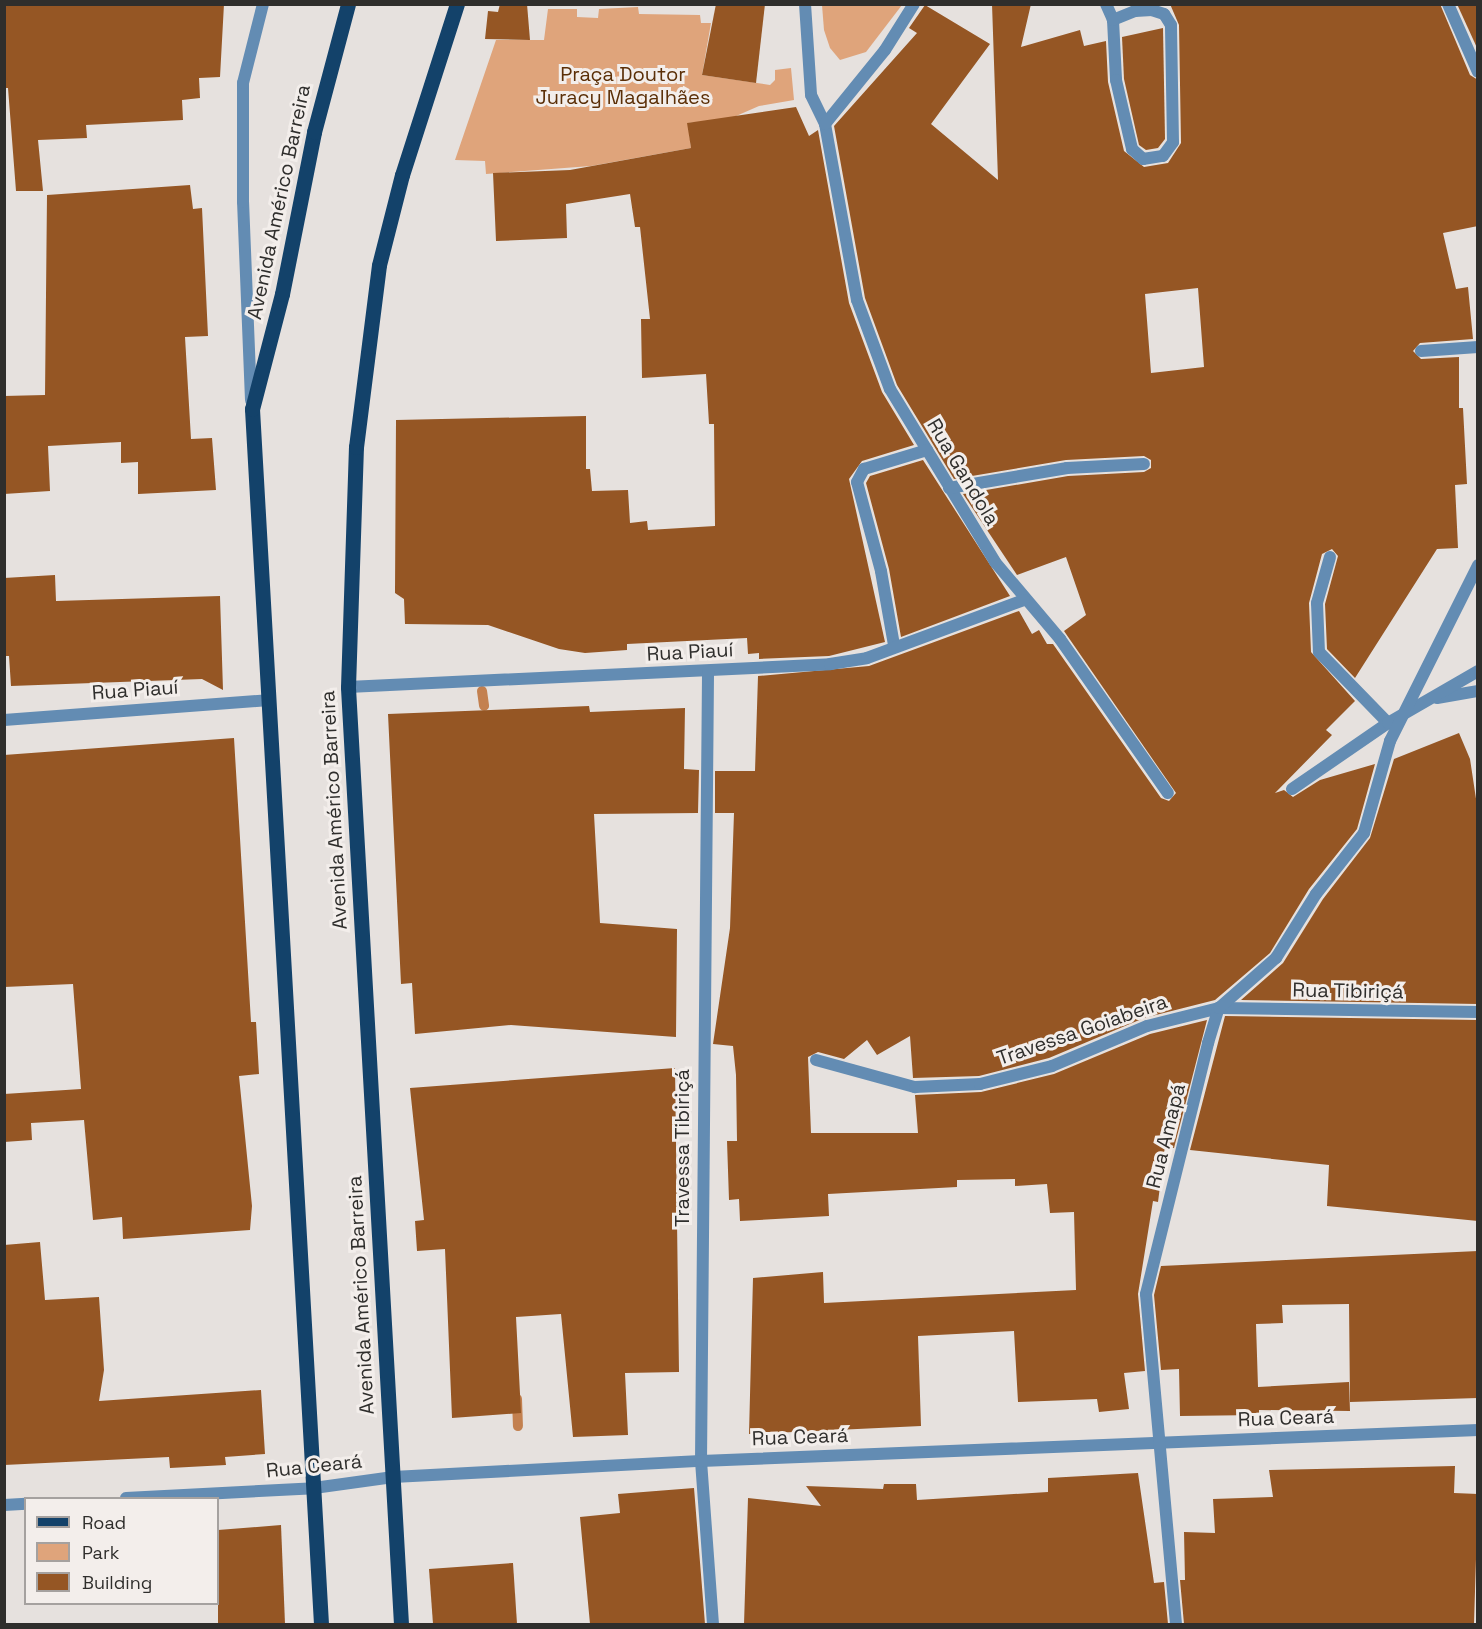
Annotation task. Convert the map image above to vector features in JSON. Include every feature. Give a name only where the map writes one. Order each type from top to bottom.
[{"type":"main road","name":"Avenida Américo Barreira","points":[[321,1624],[252,409],[282,294],[314,132],[348,4]]},
{"type":"main road","name":"Avenida Américo Barreira","points":[[401,1624],[348,687],[356,447],[379,265],[402,176],[457,4]]},
{"type":"street","name":"Avenida Américo Barreira","points":[[252,409],[243,202],[243,82],[263,4]]},
{"type":"street","name":"Rua Gandola","points":[[805,4],[812,94],[825,124],[857,300],[890,389],[949,488],[1024,600],[1060,639],[1168,794]]},
{"type":"street","points":[[825,124],[885,50],[914,4]]},
{"type":"street","points":[[1106,4],[1113,20],[1116,80],[1132,149],[1143,159],[1163,156],[1173,142],[1171,24],[1164,14],[1152,10],[1135,11],[1113,20]]},
{"type":"street","points":[[1448,4],[1478,72]]},
{"type":"street","points":[[1421,351],[1478,348]]},
{"type":"street","points":[[894,645],[881,571],[857,483],[864,469],[927,450]]},
{"type":"street","points":[[949,488],[1067,468],[1144,464]]},
{"type":"street","points":[[1330,557],[1317,603],[1319,652],[1388,723]]},
{"type":"street","points":[[1219,1008],[1276,958],[1316,894],[1364,833],[1382,758],[1478,565]]},
{"type":"street","name":"Rua Piauí","points":[[348,687],[830,664],[867,657],[894,645],[1024,600]]},
{"type":"street","points":[[1292,789],[1388,723],[1478,670]]},
{"type":"street","name":"Travessa Tibiriçá","points":[[708,671],[701,1461],[713,1624]]},
{"type":"street","points":[[1431,699],[1478,691]]},
{"type":"street","name":"Rua Piauí","points":[[4,720],[268,700]]},
{"type":"street","name":"Rua Tibiriçá","points":[[1219,1008],[1478,1012]]},
{"type":"street","name":"Travessa Goiabeira","points":[[816,1060],[915,1087],[980,1084],[1052,1066],[1147,1026],[1219,1008]]},
{"type":"street","name":"Rua Amapá","points":[[1176,1624],[1146,1294],[1219,1008]]},
{"type":"street","name":"Rua Ceará","points":[[145,1497],[314,1488],[393,1477],[701,1461],[1478,1430]]},
{"type":"street","points":[[4,1505],[24,1504]]},
{"type":"green space","points":[[822,4],[902,5],[866,52],[840,60],[830,48],[824,30]]},
{"type":"green space","name":"Praça Doutor Juracy Magalhães","points":[[638,7],[639,14],[700,15],[701,23],[711,23],[702,75],[770,85],[775,80],[775,70],[791,68],[794,100],[759,106],[727,120],[688,123],[691,148],[591,166],[486,174],[485,161],[455,160],[496,40],[544,40],[548,9],[577,9],[577,17],[598,18],[599,9]]},
{"type":"building","points":[[4,4],[224,4],[220,77],[199,78],[200,98],[182,100],[183,120],[86,125],[87,138],[38,140],[43,191],[16,191],[8,88],[4,88]]},
{"type":"building","points":[[500,4],[527,4],[530,40],[485,39],[488,11],[498,12]]},
{"type":"building","points":[[716,4],[765,4],[756,83],[702,75]]},
{"type":"building","points":[[992,4],[1031,4],[1021,47],[1080,30],[1084,46],[1106,41],[1108,82],[1124,151],[1144,167],[1168,163],[1181,143],[1179,25],[1170,4],[1440,4],[1470,75],[1478,80],[1478,226],[1443,233],[1456,289],[1468,287],[1473,339],[1420,343],[1413,351],[1421,359],[1459,357],[1459,408],[1463,408],[1467,484],[1455,485],[1458,548],[1437,549],[1355,678],[1327,649],[1325,604],[1338,556],[1332,549],[1322,554],[1309,603],[1311,652],[1355,701],[1326,730],[1332,735],[1275,793],[1284,790],[1293,797],[1320,780],[1375,764],[1357,829],[1309,889],[1270,953],[1215,1000],[1144,1018],[1049,1058],[979,1076],[913,1078],[910,1036],[877,1055],[867,1040],[844,1059],[818,1052],[808,1057],[811,1133],[918,1133],[915,1095],[981,1092],[1054,1074],[1150,1034],[1207,1020],[1174,1148],[1165,1147],[1158,1202],[1153,1201],[1138,1294],[1145,1371],[1124,1373],[1129,1409],[1099,1412],[1097,1399],[1018,1402],[1014,1331],[918,1336],[921,1426],[749,1434],[753,1278],[823,1272],[824,1303],[1076,1290],[1074,1212],[1050,1213],[1047,1184],[1015,1186],[1015,1179],[957,1180],[957,1187],[828,1194],[829,1216],[740,1221],[739,1199],[729,1200],[727,1141],[737,1141],[736,1075],[733,1046],[713,1044],[730,928],[734,813],[715,813],[715,771],[755,771],[758,676],[869,666],[1019,611],[1032,634],[1039,630],[1047,644],[1053,644],[1161,798],[1169,801],[1176,793],[1064,631],[1086,615],[1066,557],[1017,575],[963,494],[1068,476],[1144,472],[1151,468],[1151,460],[1144,456],[1066,460],[954,479],[897,385],[865,298],[834,126],[917,33],[909,28],[925,5],[990,44],[931,124],[998,180]],"holes":[[[1198,288],[1204,367],[1151,373],[1145,294]]]},
{"type":"building","points":[[1457,4],[1478,4],[1478,50]]},
{"type":"building","points":[[1163,28],[1165,139],[1158,148],[1146,150],[1139,145],[1124,79],[1122,37]]},
{"type":"building","points":[[796,107],[809,136],[818,130],[849,303],[882,392],[914,445],[862,461],[849,479],[885,642],[829,656],[759,659],[759,653],[748,654],[747,638],[627,644],[627,650],[585,653],[559,649],[488,625],[405,624],[404,599],[395,593],[396,420],[586,416],[586,469],[590,469],[592,491],[628,490],[630,523],[647,521],[648,530],[715,526],[714,424],[709,424],[706,374],[642,378],[641,319],[650,319],[640,227],[635,227],[630,194],[566,204],[567,238],[496,241],[493,173],[570,170],[691,148],[687,123]]},
{"type":"building","points":[[190,185],[193,209],[202,208],[208,336],[185,337],[191,439],[212,438],[216,490],[138,494],[138,462],[121,463],[121,442],[48,446],[50,491],[4,494],[4,396],[45,395],[47,195]]},
{"type":"building","points":[[923,460],[1010,596],[901,637],[889,569],[866,483],[870,476]]},
{"type":"building","points":[[55,575],[56,601],[220,596],[223,690],[202,679],[11,686],[9,656],[4,656],[4,578]]},
{"type":"building","points":[[589,706],[590,712],[685,708],[684,769],[699,770],[698,813],[594,814],[600,923],[677,929],[676,1037],[511,1025],[415,1034],[412,983],[401,984],[388,714]]},
{"type":"building","points":[[1459,733],[1470,759],[1478,812],[1478,1004],[1241,1000],[1283,963],[1323,899],[1370,838],[1394,759]]},
{"type":"building","points":[[234,738],[251,1022],[256,1022],[259,1074],[239,1076],[252,1206],[250,1230],[123,1239],[122,1217],[93,1220],[84,1120],[31,1123],[32,1140],[4,1142],[4,1094],[81,1089],[73,984],[4,987],[4,755]]},
{"type":"building","points":[[1225,1016],[1478,1020],[1478,1221],[1327,1206],[1329,1165],[1190,1150]]},
{"type":"building","points":[[675,1068],[679,1372],[625,1373],[628,1435],[573,1437],[561,1314],[516,1317],[521,1413],[452,1418],[445,1249],[417,1251],[415,1221],[424,1220],[410,1088]]},
{"type":"building","points":[[40,1242],[45,1300],[99,1297],[104,1370],[99,1401],[261,1390],[265,1454],[225,1457],[226,1465],[170,1468],[169,1457],[4,1465],[4,1245]]},
{"type":"building","points":[[1478,1251],[1478,1398],[1350,1402],[1349,1304],[1282,1305],[1283,1323],[1256,1324],[1258,1387],[1349,1382],[1350,1411],[1259,1410],[1259,1415],[1180,1416],[1179,1369],[1161,1370],[1154,1295],[1161,1266]]},
{"type":"building","points":[[1455,1466],[1454,1493],[1478,1494],[1474,1624],[1184,1624],[1180,1580],[1185,1580],[1184,1532],[1215,1533],[1213,1499],[1273,1497],[1269,1470]]},
{"type":"building","points":[[1138,1473],[1154,1583],[1164,1582],[1168,1624],[744,1624],[748,1498],[821,1506],[806,1486],[883,1489],[884,1484],[916,1484],[917,1500],[1048,1492],[1048,1478]]},
{"type":"building","points":[[694,1488],[705,1624],[590,1624],[580,1517],[620,1513],[618,1494]]},
{"type":"building","points":[[281,1525],[285,1624],[218,1624],[219,1530]]},
{"type":"building","points":[[513,1563],[517,1624],[433,1624],[429,1569]]},
{"type":"waterway","points":[[482,691],[484,706]]},
{"type":"waterway","points":[[517,1399],[518,1426]]}]
